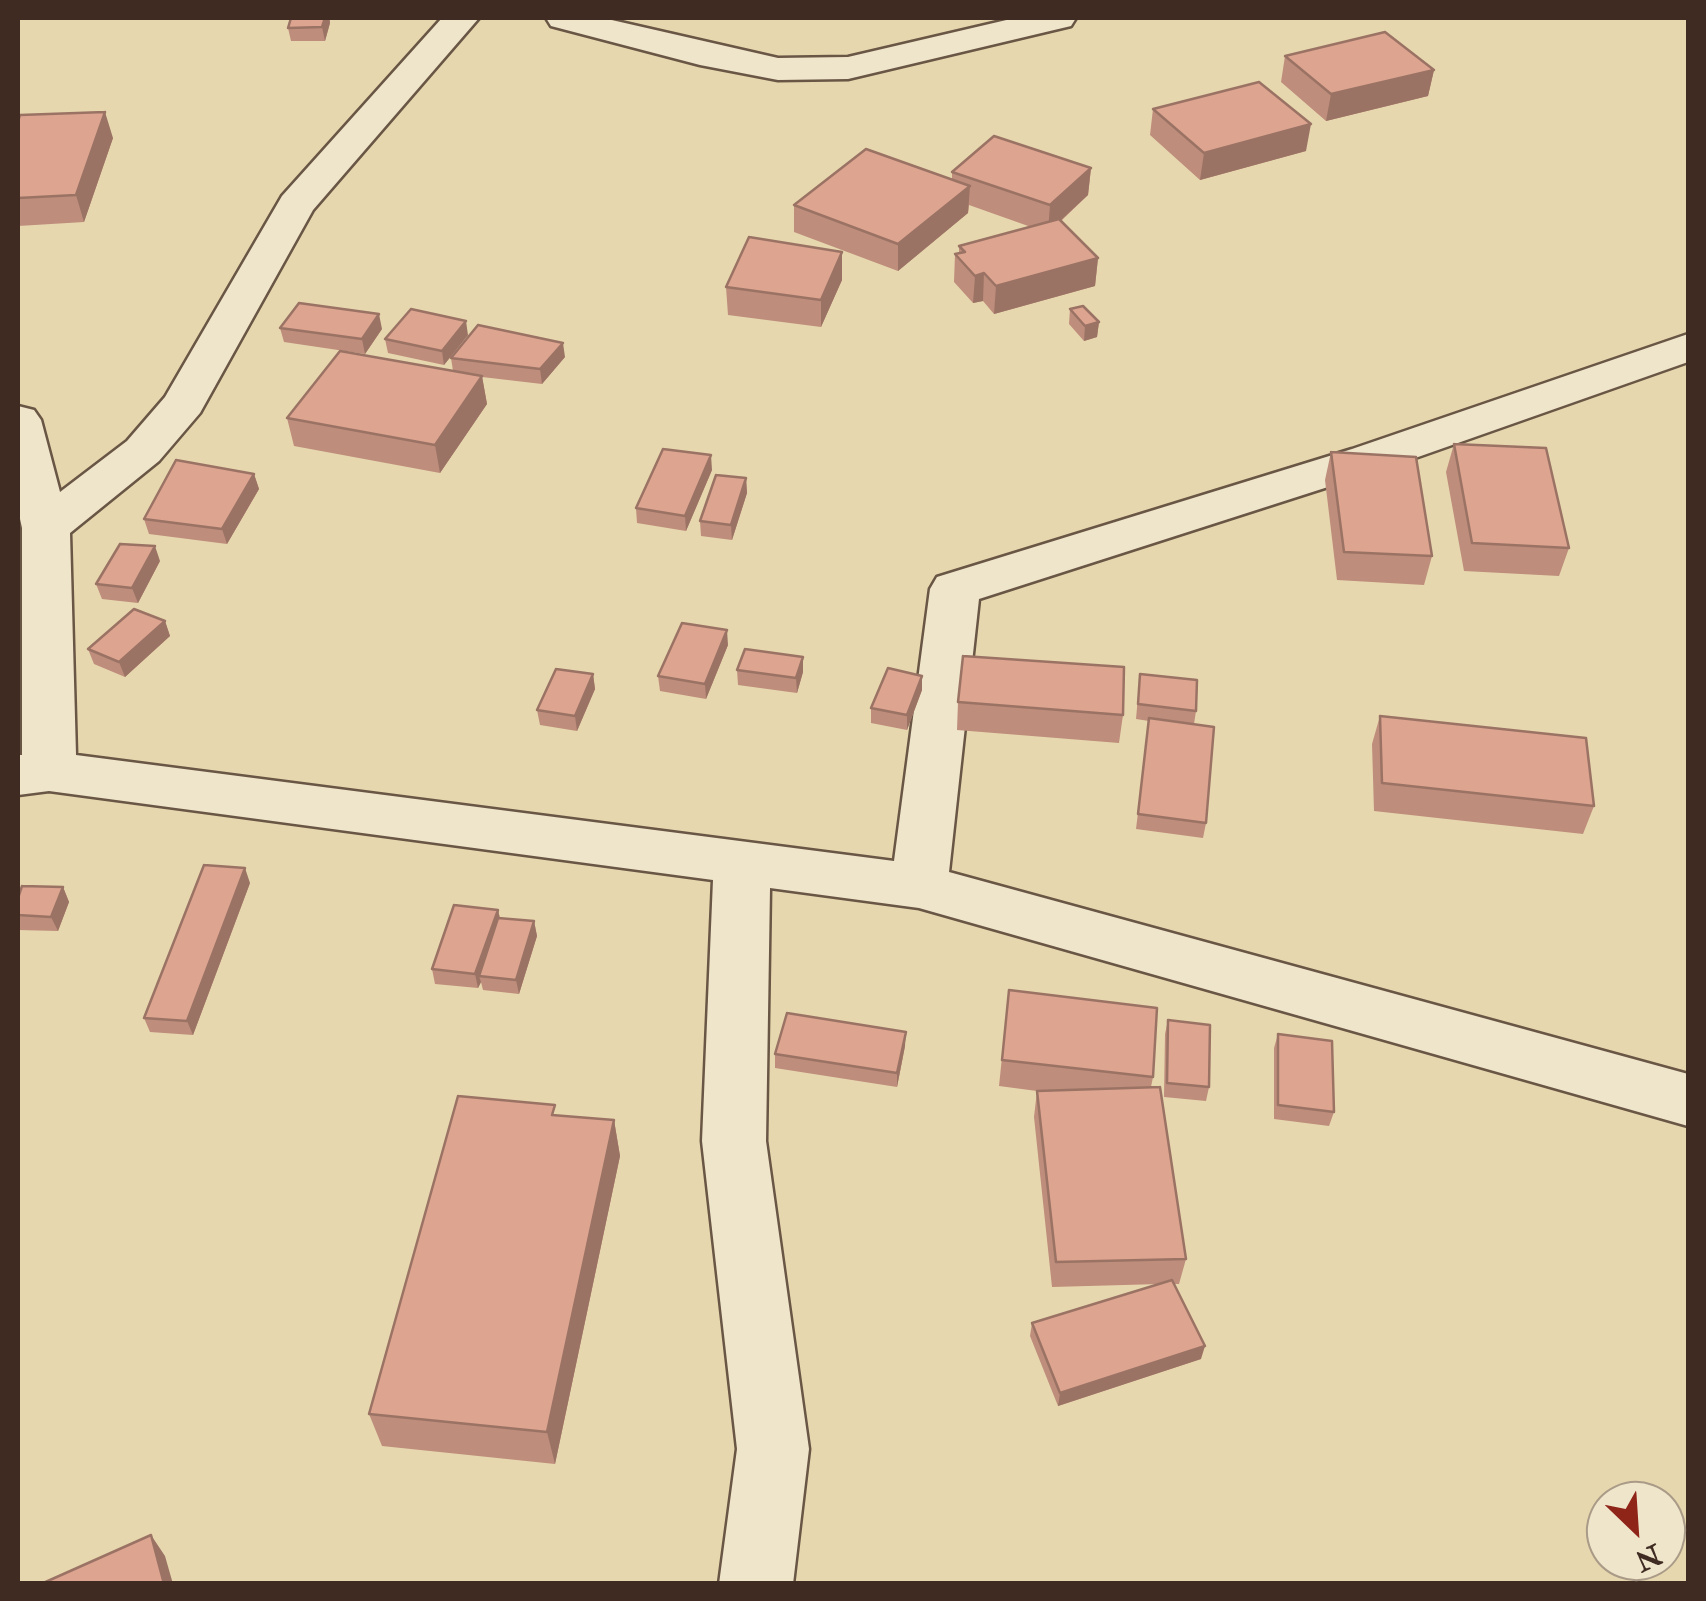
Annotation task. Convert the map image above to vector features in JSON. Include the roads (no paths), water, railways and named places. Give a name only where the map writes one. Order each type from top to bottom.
[{"type":"street","points":[[46,528],[143,451],[184,403],[296,205],[462,18]]},
{"type":"street","points":[[564,18],[700,54],[778,68],[848,68],[1058,18]]},
{"type":"street","points":[[918,886],[954,590],[1368,460],[1688,346]]},
{"type":"street","points":[[18,420],[46,528],[33,773],[742,860],[918,886],[1688,1100]]},
{"type":"street","points":[[742,860],[734,1141],[773,1450],[756,1584]]}]
